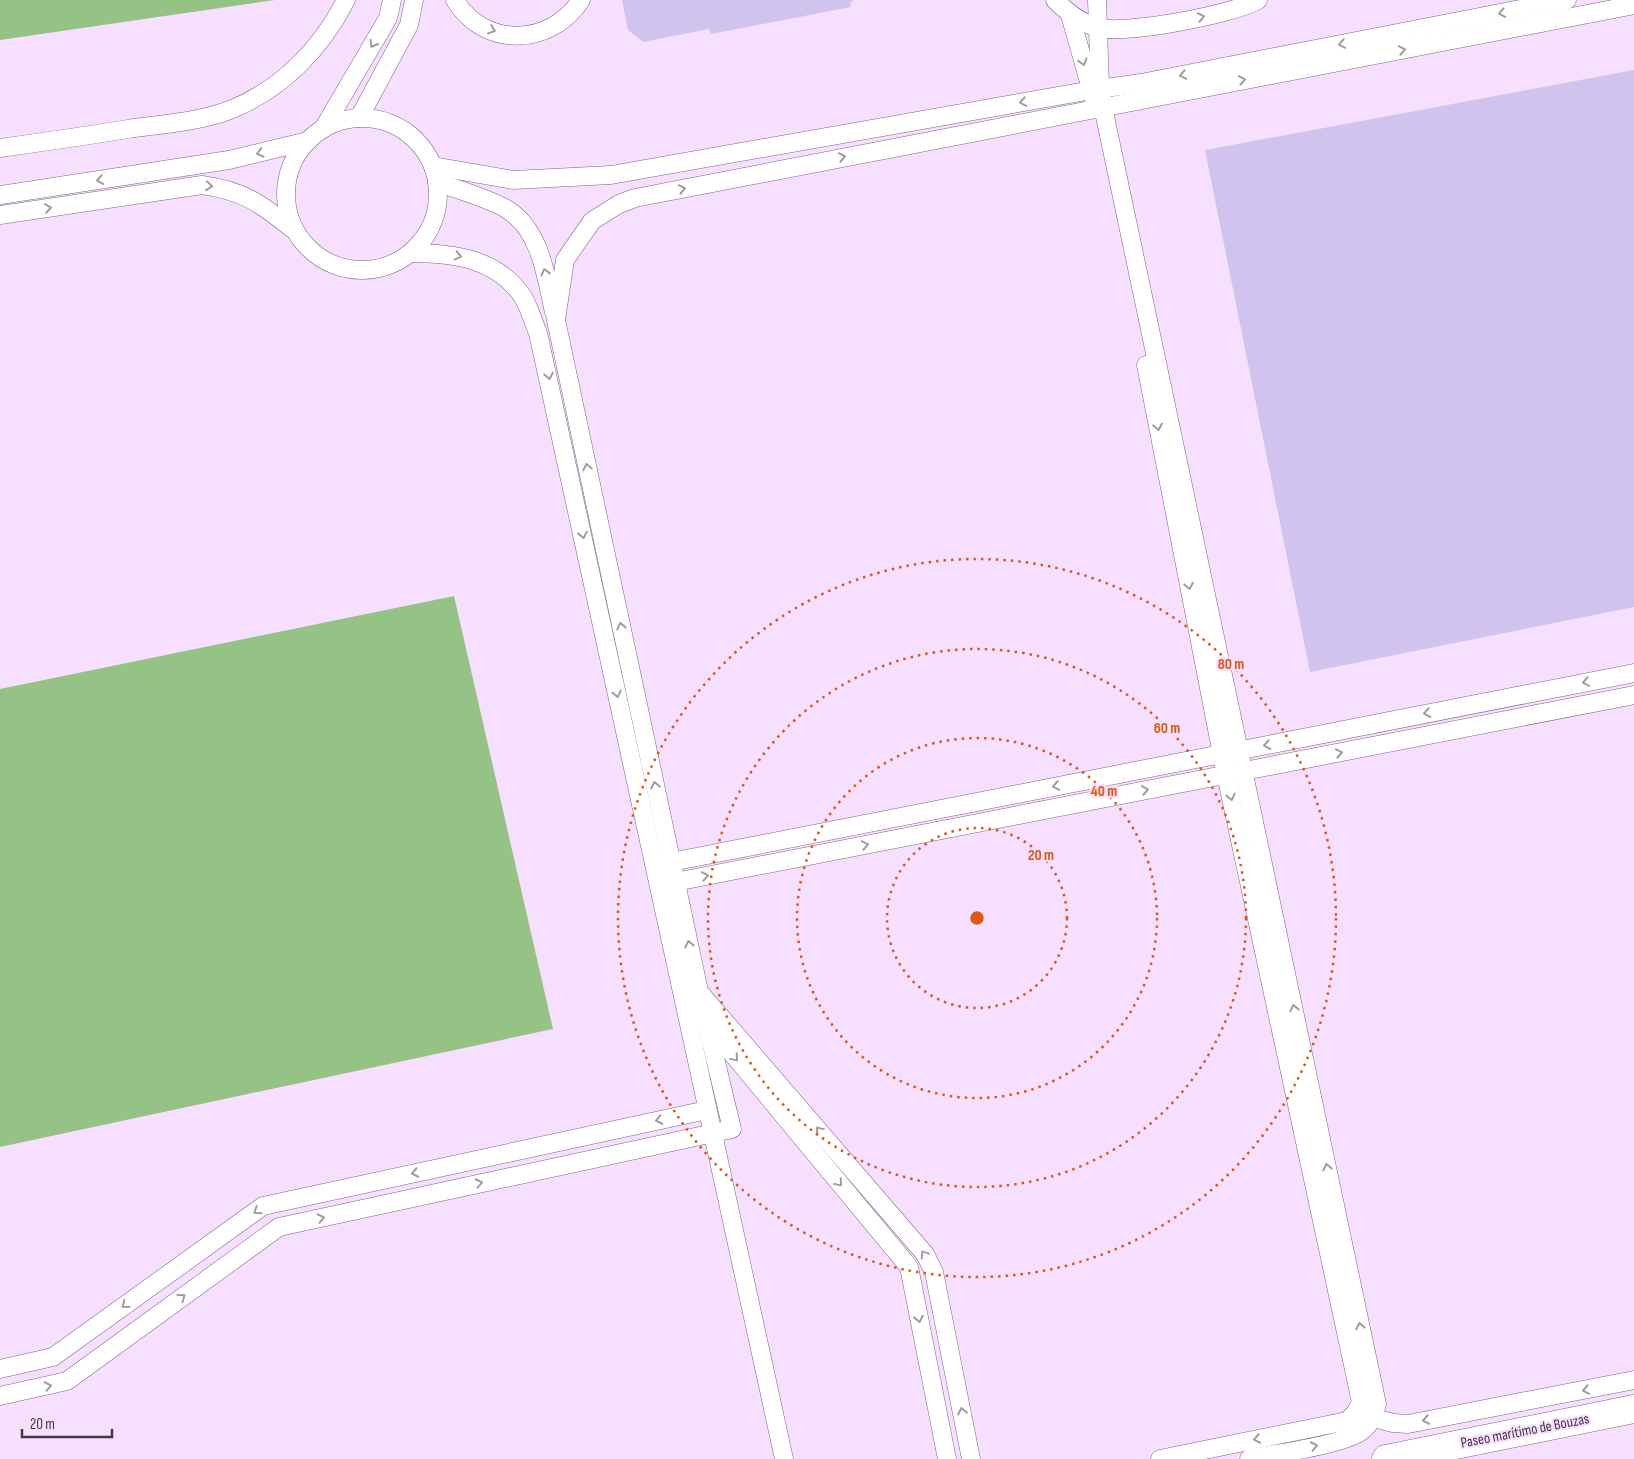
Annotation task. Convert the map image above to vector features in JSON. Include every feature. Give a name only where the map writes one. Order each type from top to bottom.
[{"type":"street","name":"Paseo marítimo de Bouzas","points":[[1386,1459],[1634,1409]]},
{"type":"lane","points":[[314,50],[333,0]]},
{"type":"lane","points":[[0,148],[194,120],[229,110],[264,94],[290,74],[314,50],[346,0]]},
{"type":"lane","points":[[323,129],[388,18],[392,0]]},
{"type":"lane","points":[[360,118],[408,25],[414,0]]},
{"type":"lane","points":[[455,0],[470,19],[490,31],[512,36],[534,34],[555,27],[572,12],[581,0]]},
{"type":"lane","points":[[1055,0],[1070,15],[1098,28],[1141,28],[1226,12],[1258,0]]},
{"type":"lane","points":[[1096,90],[1097,0]]},
{"type":"lane","points":[[435,174],[513,180],[611,175],[1096,90],[1567,0]]},
{"type":"lane","points":[[556,320],[565,260],[592,221],[618,204],[635,198],[1634,5]]},
{"type":"lane","points":[[1070,15],[1096,90],[1226,775],[1361,1402],[1356,1412],[1347,1421]]},
{"type":"lane","points":[[1099,107],[1240,750],[1377,1404],[1374,1418],[1361,1432],[1346,1439],[1249,1459]]},
{"type":"lane","points":[[0,215],[202,185],[229,188],[250,197],[294,230],[320,258],[337,266],[356,270],[384,267],[410,253],[423,240],[431,227],[438,199],[435,174],[425,152],[412,138],[397,127],[378,120],[360,118],[340,121],[323,129],[308,141],[296,156],[289,174],[286,193],[288,212],[294,230]]},
{"type":"lane","points":[[0,195],[229,160],[308,141]]},
{"type":"lane","points":[[435,174],[508,209],[523,222],[540,254],[556,320],[676,882],[707,1110],[784,1459]]},
{"type":"lane","points":[[410,253],[445,253],[479,261],[501,273],[523,297],[538,332],[653,865],[690,992],[709,1026],[909,1267],[947,1459]]},
{"type":"lane","points":[[653,865],[1634,673]]},
{"type":"lane","points":[[658,885],[1634,695]]},
{"type":"lane","points":[[690,992],[925,1254],[934,1272],[971,1459]]},
{"type":"lane","points":[[0,1396],[67,1382],[279,1227],[732,1128],[709,1026]]},
{"type":"lane","points":[[0,1369],[53,1357],[263,1206],[707,1110]]},
{"type":"lane","points":[[1160,1459],[1347,1421],[1374,1418],[1393,1423],[1408,1424],[1634,1380]]},
{"type":"shaded area","points":[[0,0],[275,0],[0,40]]},
{"type":"shaded area","points":[[454,596],[553,1029],[0,1147],[0,689]]},
{"type":"building","points":[[622,0],[853,1],[850,2],[851,7],[711,34],[709,29],[643,42],[628,30]]},
{"type":"building","points":[[1634,70],[1634,607],[1310,672],[1205,150]]}]
